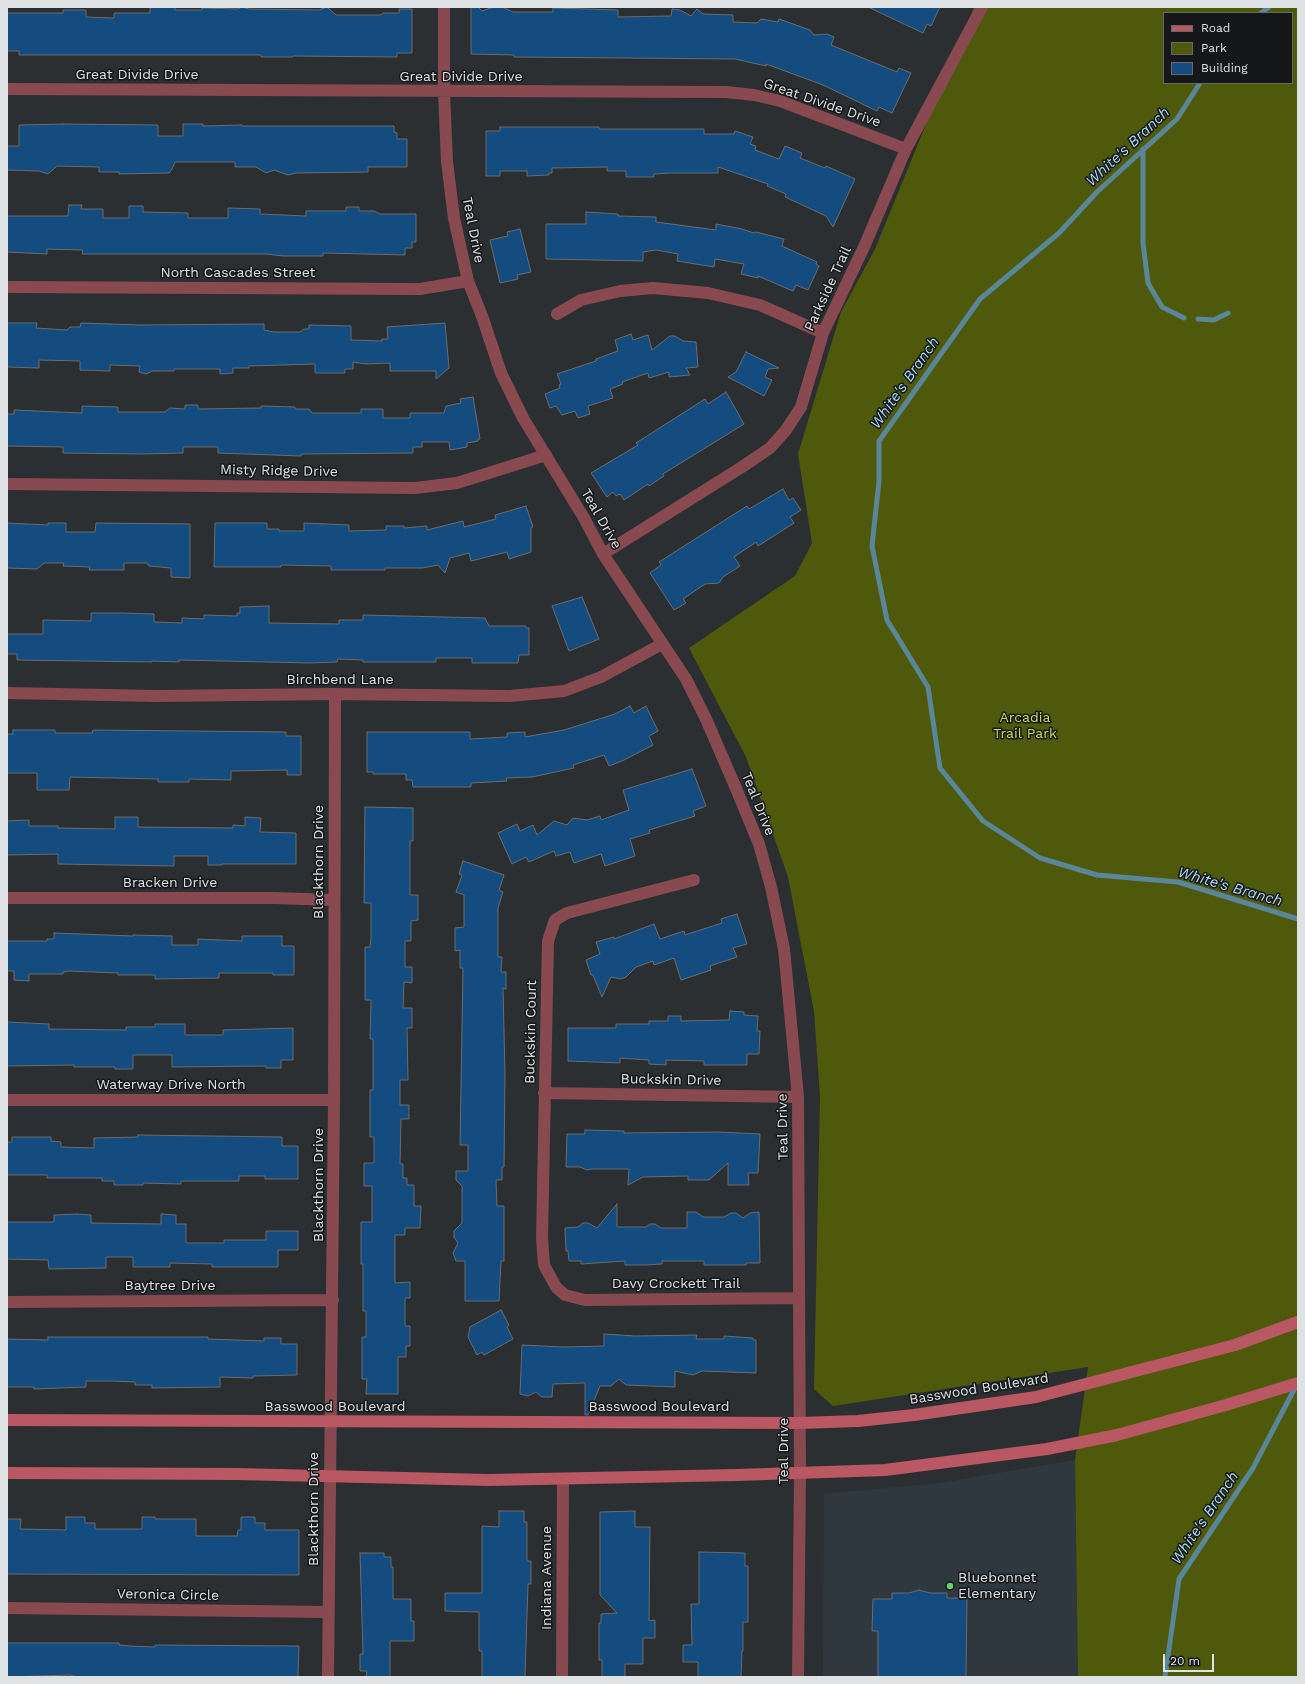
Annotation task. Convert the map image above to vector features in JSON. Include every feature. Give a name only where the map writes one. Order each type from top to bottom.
[{"type":"main road","name":"Basswood Boulevard","points":[[7,1420],[799,1423],[858,1421],[914,1415],[1029,1398],[1235,1345],[1298,1322]]},
{"type":"main road","points":[[7,1473],[237,1474],[489,1480],[885,1470],[1047,1449],[1117,1435],[1298,1383]]},
{"type":"street","name":"Teal Drive","points":[[444,7],[444,92],[448,169],[454,218],[468,282],[482,316],[501,373],[523,418],[603,554],[686,679],[706,719],[759,844],[771,887],[784,949],[798,1097],[800,1473],[798,1677]]},
{"type":"street","name":"Parkside Trail","points":[[603,554],[770,448],[801,407],[823,333],[864,247],[906,149],[982,7]]},
{"type":"street","name":"Great Divide Drive","points":[[7,89],[726,92],[754,95],[780,101],[906,149]]},
{"type":"street","name":"North Cascades Street","points":[[7,287],[420,289],[468,282]]},
{"type":"street","points":[[557,314],[581,300],[620,291],[653,288],[708,293],[760,305],[823,333]]},
{"type":"street","name":"Misty Ridge Drive","points":[[7,484],[415,488],[457,483],[546,455]]},
{"type":"street","name":"Birchbend Lane","points":[[7,693],[157,696],[335,694],[510,696],[564,691],[601,677],[662,644]]},
{"type":"street","name":"Blackthorn Drive","points":[[328,1677],[329,1476],[333,1300],[335,694]]},
{"type":"street","name":"Buckskin Court","points":[[556,1287],[544,1265],[542,1238],[548,942],[555,920],[567,913],[694,880]]},
{"type":"street","name":"Bracken Drive","points":[[7,898],[275,898],[334,900]]},
{"type":"street","name":"Buckskin Drive","points":[[544,1093],[798,1097]]},
{"type":"street","name":"Waterway Drive North","points":[[7,1100],[334,1100]]},
{"type":"street","name":"Davy Crockett Trail","points":[[556,1287],[565,1295],[585,1300],[799,1298]]},
{"type":"street","name":"Baytree Drive","points":[[7,1302],[333,1300]]},
{"type":"street","name":"Indiana Avenue","points":[[562,1677],[563,1479]]},
{"type":"street","name":"Veronica Circle","points":[[7,1608],[328,1612]]},
{"type":"shaded area","name":"Bluebonnet Elementary","points":[[1075,1460],[1078,1677],[823,1677],[824,1494],[939,1483]]},
{"type":"green space","name":"Arcadia Trail Park","points":[[974,7],[1298,7],[1298,1677],[1078,1677],[1075,1460],[1088,1367],[833,1406],[814,1389],[820,1097],[814,1011],[788,877],[746,757],[689,648],[795,576],[812,543],[798,454],[841,312],[875,249]]},
{"type":"building","points":[[150,7],[175,7],[175,10],[202,10],[202,8],[237,9],[242,7],[249,9],[319,10],[327,7],[336,15],[381,15],[383,13],[399,13],[399,9],[412,9],[412,53],[397,53],[397,57],[261,57],[261,55],[19,55],[19,51],[7,51],[7,13],[63,13],[63,10],[86,10],[86,17],[114,18],[114,13],[150,13]]},
{"type":"building","points":[[471,7],[478,7],[482,11],[494,7],[502,7],[513,12],[553,12],[553,8],[618,10],[618,17],[671,16],[672,9],[680,10],[691,16],[697,9],[703,14],[733,15],[733,22],[757,23],[761,19],[778,22],[779,19],[810,30],[814,35],[827,34],[834,37],[831,45],[897,72],[899,68],[911,73],[892,113],[879,107],[877,111],[823,85],[766,64],[766,66],[735,59],[514,57],[514,55],[471,54]]},
{"type":"building","points":[[868,7],[940,7],[931,26],[927,24],[923,33]]},
{"type":"building","points":[[183,124],[203,124],[203,126],[394,126],[394,132],[397,133],[397,139],[407,139],[407,167],[368,167],[368,172],[296,173],[288,175],[274,170],[266,173],[256,167],[235,167],[235,162],[175,162],[169,173],[119,174],[119,172],[99,172],[99,167],[57,166],[48,174],[39,171],[7,170],[7,146],[19,146],[19,125],[158,125],[158,136],[183,136]]},
{"type":"building","points":[[500,127],[704,129],[704,134],[734,134],[735,131],[753,137],[750,144],[756,146],[755,150],[779,159],[785,146],[802,153],[800,158],[825,168],[826,166],[855,179],[833,227],[826,216],[785,197],[786,194],[767,186],[768,184],[718,167],[718,173],[654,174],[654,177],[626,177],[626,171],[607,171],[607,167],[552,168],[552,173],[549,173],[549,175],[527,176],[527,171],[500,171],[500,176],[486,176],[486,131],[500,131]]},
{"type":"building","points":[[69,205],[82,205],[81,209],[103,209],[103,218],[129,218],[129,206],[143,206],[143,212],[188,213],[188,218],[228,218],[228,208],[260,209],[260,214],[306,216],[306,211],[346,211],[346,207],[359,207],[359,211],[374,211],[380,214],[416,214],[416,242],[412,242],[412,248],[405,248],[405,255],[323,253],[323,256],[283,256],[266,254],[82,254],[83,250],[47,249],[47,254],[7,252],[7,216],[68,216]]},
{"type":"building","points":[[586,212],[618,214],[618,216],[656,217],[656,222],[716,230],[716,224],[754,233],[756,232],[784,239],[782,246],[817,262],[816,264],[819,266],[808,290],[796,285],[793,291],[758,276],[758,278],[741,274],[744,264],[715,259],[714,267],[677,261],[678,254],[656,250],[643,252],[643,261],[546,259],[546,224],[586,224]]},
{"type":"building","points":[[520,229],[531,272],[517,275],[518,279],[500,283],[490,240],[508,236],[507,232]]},
{"type":"building","points":[[7,323],[37,323],[36,328],[67,330],[70,327],[80,327],[81,323],[140,325],[264,324],[264,330],[274,332],[300,332],[304,329],[309,329],[309,325],[351,326],[351,340],[382,341],[382,339],[388,339],[387,327],[445,323],[449,368],[436,379],[436,371],[390,371],[390,363],[366,364],[353,362],[353,369],[345,369],[345,373],[315,373],[315,364],[249,366],[249,368],[233,368],[233,373],[220,374],[220,369],[174,369],[174,371],[153,371],[146,374],[139,372],[140,366],[110,365],[110,371],[80,370],[80,361],[39,360],[39,368],[7,367]]},
{"type":"building","points":[[631,334],[633,340],[648,335],[652,350],[670,336],[675,336],[683,341],[696,342],[698,367],[686,368],[690,375],[669,377],[669,372],[649,378],[648,373],[622,382],[623,384],[610,389],[613,398],[588,406],[590,414],[578,418],[575,411],[562,415],[556,406],[550,408],[545,394],[560,388],[559,385],[561,384],[557,374],[596,361],[596,359],[618,351],[615,340]]},
{"type":"building","points":[[746,352],[779,368],[768,369],[765,377],[772,380],[764,396],[728,377],[736,372]]},
{"type":"building","points":[[726,392],[744,424],[663,474],[664,476],[649,486],[648,484],[624,500],[620,494],[616,496],[613,492],[607,497],[591,473],[638,445],[636,443],[705,399],[708,404]]},
{"type":"building","points":[[473,397],[480,439],[478,439],[478,441],[467,443],[467,447],[450,450],[449,442],[422,442],[422,447],[413,447],[413,453],[301,454],[301,456],[218,453],[218,447],[183,447],[183,453],[142,454],[63,453],[63,447],[7,446],[7,414],[14,414],[14,410],[82,413],[82,406],[118,407],[118,412],[165,412],[170,408],[185,409],[185,405],[198,405],[198,409],[261,408],[261,406],[295,407],[295,409],[309,409],[312,413],[361,413],[361,409],[383,409],[383,418],[410,418],[410,413],[444,413],[446,406],[461,403],[460,399]]},
{"type":"building","points":[[783,489],[789,500],[793,498],[801,510],[790,517],[794,523],[758,546],[756,542],[734,557],[740,566],[723,577],[719,583],[705,584],[683,599],[686,603],[674,610],[650,573],[661,565],[659,562],[747,506],[749,509]]},
{"type":"building","points":[[526,506],[533,527],[531,528],[531,552],[509,559],[507,552],[471,561],[469,553],[450,558],[445,573],[438,565],[422,568],[385,568],[385,570],[331,570],[331,566],[281,565],[281,567],[214,567],[215,523],[267,523],[267,529],[279,529],[279,531],[304,531],[304,523],[349,525],[349,531],[386,530],[386,526],[404,526],[404,528],[427,526],[427,530],[463,521],[464,527],[496,519],[495,515]]},
{"type":"building","points":[[7,523],[48,525],[48,523],[66,523],[66,532],[95,532],[96,523],[190,524],[190,578],[171,577],[171,568],[149,566],[147,563],[124,563],[124,570],[89,570],[90,567],[63,566],[64,563],[44,563],[37,569],[7,568]]},
{"type":"building","points":[[582,597],[599,639],[569,651],[552,606]]},
{"type":"building","points":[[269,606],[269,623],[339,624],[339,620],[363,620],[363,615],[485,618],[489,626],[526,626],[526,628],[529,628],[529,655],[519,655],[518,663],[472,663],[472,658],[436,658],[436,662],[363,662],[363,660],[338,659],[337,662],[311,663],[179,660],[179,662],[152,662],[17,660],[17,654],[7,654],[7,634],[43,634],[43,620],[91,621],[91,613],[121,613],[154,614],[154,622],[182,623],[182,618],[204,619],[204,615],[237,616],[237,613],[240,613],[240,607]]},
{"type":"building","points":[[630,706],[634,713],[646,706],[658,731],[649,736],[653,745],[609,766],[604,755],[573,765],[574,768],[532,777],[506,778],[507,781],[471,783],[471,787],[413,787],[412,780],[406,780],[406,774],[373,774],[373,772],[367,772],[367,732],[470,732],[470,739],[507,737],[507,733],[525,732],[525,737],[564,730],[615,714]]},
{"type":"building","points":[[13,730],[55,730],[55,733],[92,733],[93,730],[286,732],[286,736],[301,736],[301,775],[287,775],[287,770],[231,771],[231,780],[189,779],[189,782],[158,782],[158,779],[70,777],[69,790],[37,790],[37,773],[7,773],[7,734],[13,734]]},
{"type":"building","points":[[692,769],[706,806],[693,811],[695,816],[649,830],[650,833],[630,839],[635,856],[605,866],[601,854],[574,863],[570,852],[556,856],[554,851],[529,862],[526,857],[512,864],[498,833],[517,824],[520,831],[533,825],[537,835],[554,821],[567,825],[573,818],[587,820],[600,816],[601,820],[629,810],[623,790]]},
{"type":"building","points":[[365,807],[413,808],[413,841],[410,841],[410,895],[418,895],[418,920],[411,921],[411,941],[405,941],[405,967],[412,967],[412,983],[404,982],[403,1008],[412,1008],[412,1028],[407,1028],[408,1080],[400,1080],[400,1105],[409,1105],[409,1119],[401,1119],[400,1164],[403,1164],[403,1178],[407,1178],[407,1185],[414,1185],[414,1206],[421,1206],[420,1228],[405,1228],[405,1235],[395,1235],[395,1283],[410,1282],[410,1298],[405,1298],[405,1326],[410,1326],[410,1346],[406,1346],[406,1357],[398,1357],[398,1394],[366,1394],[367,1379],[362,1379],[362,1337],[366,1337],[366,1311],[363,1311],[361,1222],[372,1222],[372,1186],[364,1186],[364,1163],[374,1163],[374,1137],[370,1137],[370,1090],[373,1090],[373,1039],[370,1039],[371,1000],[365,1000],[365,947],[370,947],[371,903],[364,903]]},
{"type":"building","points":[[115,817],[138,817],[138,827],[233,828],[233,825],[245,826],[245,817],[261,818],[260,832],[296,833],[296,864],[208,865],[208,856],[174,856],[174,866],[58,864],[58,854],[7,855],[7,821],[29,820],[29,826],[115,829]]},
{"type":"building","points":[[463,861],[504,875],[499,890],[503,892],[498,908],[498,957],[502,957],[501,972],[506,972],[506,989],[503,988],[505,1074],[504,1167],[502,1167],[502,1180],[496,1180],[497,1206],[504,1206],[504,1261],[501,1261],[499,1301],[465,1301],[465,1261],[456,1261],[453,1253],[458,1243],[454,1237],[454,1231],[462,1223],[462,1186],[456,1180],[456,1171],[468,1171],[468,1145],[460,1145],[463,968],[460,968],[460,950],[455,951],[455,928],[464,927],[464,895],[456,892],[462,875],[459,874]]},
{"type":"building","points":[[737,914],[747,944],[733,948],[737,957],[710,966],[711,970],[681,980],[674,958],[654,965],[653,961],[636,967],[626,977],[621,979],[611,977],[602,997],[593,975],[591,975],[586,960],[600,954],[596,942],[614,937],[614,939],[654,924],[660,939],[684,931],[685,935],[722,923],[721,919]]},
{"type":"building","points":[[54,933],[172,936],[172,945],[198,945],[198,939],[242,941],[242,936],[282,936],[282,946],[294,946],[294,975],[273,975],[273,973],[219,973],[219,978],[155,979],[155,975],[118,975],[118,973],[69,971],[63,972],[63,974],[29,974],[29,981],[14,980],[14,971],[7,971],[7,941],[47,941],[47,939],[54,939]]},
{"type":"building","points":[[730,1011],[744,1012],[744,1015],[758,1016],[757,1031],[760,1031],[759,1054],[747,1054],[747,1065],[704,1065],[704,1061],[666,1060],[666,1065],[649,1064],[649,1060],[620,1058],[620,1063],[568,1061],[568,1028],[616,1028],[616,1024],[649,1024],[649,1021],[668,1021],[668,1016],[681,1016],[681,1021],[729,1020]]},
{"type":"building","points":[[7,1022],[49,1024],[49,1029],[126,1030],[126,1027],[155,1027],[155,1024],[185,1024],[185,1035],[223,1035],[223,1030],[293,1028],[293,1060],[281,1060],[281,1068],[266,1068],[266,1066],[172,1067],[172,1055],[133,1055],[133,1069],[115,1069],[115,1067],[74,1067],[74,1065],[7,1066]]},
{"type":"building","points":[[585,1130],[624,1131],[624,1133],[719,1132],[760,1134],[758,1173],[748,1173],[749,1185],[728,1185],[728,1163],[709,1180],[688,1180],[688,1176],[643,1177],[628,1185],[629,1169],[587,1170],[580,1167],[566,1167],[567,1134],[585,1134]]},
{"type":"building","points":[[138,1135],[282,1137],[282,1146],[298,1146],[298,1179],[265,1179],[265,1176],[239,1176],[239,1181],[181,1181],[181,1184],[143,1183],[143,1185],[114,1185],[114,1181],[102,1181],[102,1178],[47,1178],[47,1175],[7,1175],[7,1142],[12,1142],[12,1137],[51,1137],[51,1141],[61,1142],[61,1147],[94,1148],[94,1138],[138,1137]]},
{"type":"building","points":[[617,1204],[617,1227],[646,1227],[650,1224],[655,1224],[661,1228],[687,1228],[687,1212],[696,1212],[703,1217],[724,1217],[731,1213],[736,1213],[743,1218],[750,1213],[759,1212],[760,1263],[746,1263],[746,1265],[704,1265],[704,1261],[662,1261],[662,1264],[625,1265],[625,1261],[581,1264],[581,1261],[569,1261],[568,1251],[566,1251],[565,1228],[578,1227],[583,1223],[588,1223],[597,1228]]},
{"type":"building","points":[[161,1214],[176,1215],[176,1224],[186,1224],[186,1243],[224,1243],[224,1240],[266,1240],[266,1231],[298,1231],[298,1250],[278,1250],[278,1267],[212,1267],[212,1264],[170,1263],[170,1267],[133,1267],[133,1257],[106,1257],[106,1268],[49,1269],[48,1260],[7,1259],[7,1222],[54,1222],[54,1215],[91,1215],[91,1223],[161,1224]]},
{"type":"building","points":[[501,1310],[509,1325],[507,1327],[513,1339],[484,1355],[482,1352],[477,1355],[468,1337],[470,1327]]},
{"type":"building","points":[[604,1334],[635,1336],[697,1335],[696,1339],[724,1339],[724,1336],[753,1338],[753,1340],[756,1340],[756,1373],[702,1371],[693,1375],[675,1371],[675,1387],[626,1385],[619,1379],[611,1386],[600,1386],[588,1415],[585,1415],[585,1383],[553,1384],[552,1397],[542,1397],[536,1392],[528,1396],[520,1394],[522,1345],[563,1347],[604,1346]]},
{"type":"building","points":[[48,1337],[208,1337],[208,1339],[264,1341],[264,1338],[281,1338],[281,1344],[297,1344],[297,1375],[253,1376],[253,1378],[220,1377],[220,1387],[152,1388],[152,1385],[135,1385],[135,1382],[86,1381],[86,1387],[34,1389],[34,1387],[7,1387],[7,1339],[48,1340]]},
{"type":"building","points":[[499,1511],[524,1511],[524,1522],[527,1522],[527,1561],[531,1561],[531,1584],[528,1584],[525,1677],[482,1677],[482,1651],[479,1651],[479,1612],[445,1611],[445,1593],[482,1593],[482,1526],[499,1527]]},
{"type":"building","points":[[635,1511],[635,1527],[650,1527],[649,1621],[655,1620],[655,1638],[643,1638],[643,1664],[625,1664],[625,1677],[602,1677],[602,1660],[599,1660],[599,1623],[601,1623],[601,1614],[617,1613],[600,1595],[600,1512]]},
{"type":"building","points":[[66,1517],[85,1517],[85,1523],[95,1523],[95,1529],[142,1529],[142,1517],[155,1517],[155,1519],[196,1519],[196,1536],[237,1536],[238,1530],[241,1530],[241,1517],[255,1517],[255,1523],[265,1523],[265,1530],[299,1530],[299,1575],[7,1574],[7,1519],[21,1519],[20,1529],[66,1530]]},
{"type":"building","points":[[699,1552],[745,1553],[745,1566],[748,1566],[748,1622],[743,1622],[741,1677],[698,1677],[698,1662],[683,1662],[683,1645],[692,1645],[691,1604],[699,1604]]},
{"type":"building","points":[[360,1553],[384,1553],[384,1557],[391,1557],[391,1567],[393,1567],[393,1599],[411,1599],[411,1621],[414,1621],[414,1641],[390,1641],[390,1677],[366,1677],[367,1671],[360,1671],[360,1654],[363,1654]]},
{"type":"building","points":[[919,1590],[930,1593],[947,1593],[947,1598],[967,1598],[966,1677],[878,1677],[878,1631],[872,1631],[873,1599],[892,1599],[892,1593],[909,1593]]},
{"type":"building","points":[[7,1643],[119,1643],[119,1645],[155,1647],[155,1645],[299,1646],[298,1677],[77,1677],[70,1675],[7,1677]]},
{"type":"waterway","name":"White's Branch","points":[[1262,12],[1269,7]]},
{"type":"waterway","name":"White's Branch","points":[[1199,84],[1177,119],[1097,192],[1059,233],[980,299],[879,441],[879,481],[872,546],[887,620],[928,687],[940,768],[983,821],[1040,858],[1097,875],[1178,882],[1298,919]]},
{"type":"waterway","points":[[1143,149],[1143,243],[1148,283],[1162,307],[1184,318]]},
{"type":"waterway","points":[[1198,319],[1214,320],[1228,313]]},
{"type":"waterway","name":"White's Branch","points":[[1165,1677],[1179,1579],[1253,1468],[1296,1386]]},
{"type":"place","name":"Bluebonnet Elementary","points":[[950,1586]]}]
